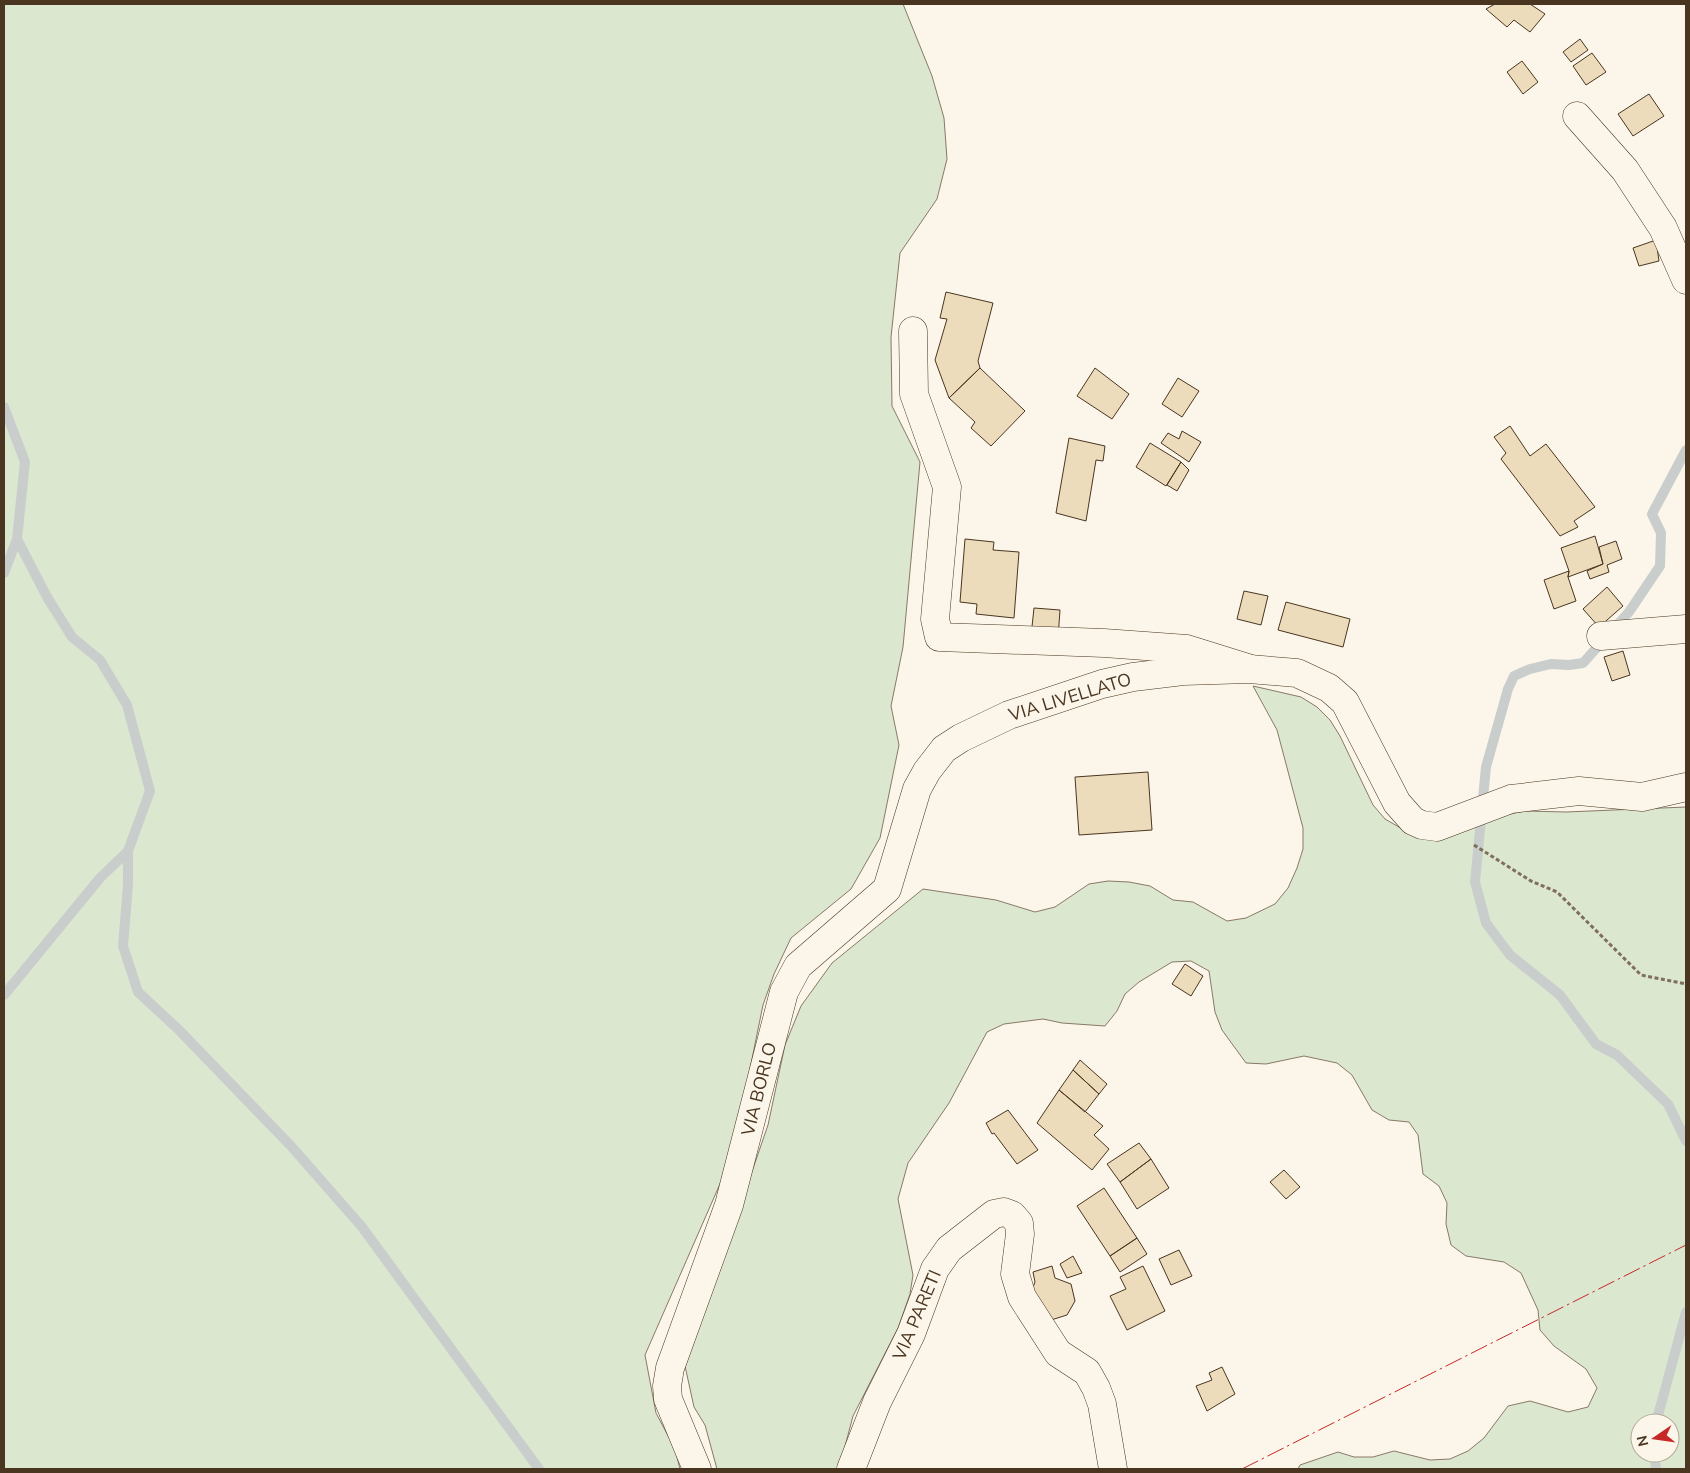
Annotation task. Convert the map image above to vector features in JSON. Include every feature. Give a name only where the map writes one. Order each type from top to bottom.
[{"type":"main road","points":[[1577,116],[1624,170],[1663,228],[1686,280]]},
{"type":"main road","points":[[913,331],[914,394],[947,487],[934,620],[939,637],[1104,643],[1187,649],[1249,669]]},
{"type":"main road","points":[[1601,636],[1686,629]]},
{"type":"main road","name":"VIA LIVELLATO","points":[[944,749],[961,738],[1009,715],[1102,684],[1183,671],[1249,669],[1297,673],[1329,688],[1345,702],[1397,803],[1405,814],[1422,826],[1437,827],[1452,823],[1512,799],[1579,791],[1642,798],[1686,787]]},
{"type":"main road","name":"VIA BORLO","points":[[698,1469],[668,1399],[667,1386],[670,1368],[729,1205],[784,992],[798,966],[887,889],[917,789],[927,771],[944,749]]},
{"type":"main road","name":"VIA PARETI","points":[[851,1469],[877,1402],[911,1334],[935,1269],[948,1249],[994,1214],[1004,1212],[1012,1214],[1019,1223],[1020,1234],[1016,1274],[1022,1297],[1058,1353],[1087,1372],[1096,1388],[1102,1404],[1113,1469]]},
{"type":"path","points":[[1472,844],[1532,881],[1557,892],[1641,975],[1686,984]]},
{"type":"green space","points":[[4,4],[903,4],[932,76],[944,118],[947,159],[937,199],[900,253],[891,337],[892,406],[920,462],[903,647],[891,706],[899,745],[880,838],[851,889],[791,938],[774,974],[763,1005],[745,1093],[723,1177],[645,1355],[656,1413],[675,1449],[680,1469],[4,1469]]},
{"type":"green space","points":[[1253,686],[1301,697],[1317,707],[1330,720],[1340,736],[1373,805],[1385,819],[1418,838],[1457,834],[1495,817],[1525,811],[1566,812],[1686,807],[1686,1469],[1298,1469],[1300,1465],[1338,1452],[1354,1457],[1373,1457],[1394,1451],[1430,1460],[1450,1459],[1468,1451],[1484,1438],[1508,1406],[1530,1401],[1568,1412],[1588,1407],[1597,1388],[1586,1369],[1554,1346],[1540,1330],[1538,1310],[1521,1273],[1504,1262],[1466,1256],[1451,1245],[1446,1224],[1447,1203],[1439,1186],[1423,1174],[1418,1135],[1409,1122],[1389,1120],[1372,1110],[1352,1075],[1337,1063],[1304,1056],[1266,1064],[1246,1063],[1222,1030],[1215,1012],[1209,971],[1191,961],[1172,962],[1139,982],[1125,994],[1117,1011],[1105,1026],[1062,1023],[1043,1019],[1004,1024],[987,1032],[949,1103],[908,1163],[898,1199],[913,1275],[910,1294],[898,1328],[853,1416],[839,1469],[717,1469],[705,1425],[694,1407],[685,1366],[768,1125],[785,1045],[801,1006],[832,963],[923,889],[996,900],[1035,912],[1055,907],[1089,884],[1108,881],[1129,882],[1150,886],[1173,900],[1193,902],[1227,921],[1246,918],[1275,904],[1288,888],[1303,849],[1303,828],[1277,730]]},
{"type":"building","points":[[1495,4],[1530,4],[1545,14],[1530,32],[1514,20],[1507,27],[1486,9]]},
{"type":"building","points":[[1580,39],[1588,50],[1571,62],[1563,52]]},
{"type":"building","points":[[1592,53],[1606,72],[1586,85],[1573,66]]},
{"type":"building","points":[[1522,61],[1538,82],[1523,94],[1507,72]]},
{"type":"building","points":[[1649,94],[1664,116],[1633,136],[1618,114]]},
{"type":"building","points":[[1656,240],[1659,261],[1639,266],[1633,248]]},
{"type":"building","points":[[946,292],[993,303],[978,361],[980,368],[949,398],[935,360],[947,319],[940,318]]},
{"type":"building","points":[[980,368],[1025,411],[991,446],[971,428],[975,422],[949,398]]},
{"type":"building","points":[[1095,368],[1129,394],[1112,419],[1077,396]]},
{"type":"building","points":[[1178,378],[1199,391],[1182,417],[1162,404]]},
{"type":"building","points":[[1510,426],[1530,456],[1546,444],[1595,507],[1574,521],[1578,527],[1560,536],[1501,459],[1506,453],[1494,437]]},
{"type":"building","points":[[1182,431],[1201,442],[1189,462],[1161,443],[1168,433],[1179,439]]},
{"type":"building","points":[[1069,438],[1105,446],[1103,461],[1096,460],[1086,521],[1056,513]]},
{"type":"building","points":[[1150,443],[1181,462],[1166,486],[1136,467]]},
{"type":"building","points":[[1181,462],[1189,470],[1177,491],[1167,485]]},
{"type":"building","points":[[1595,536],[1603,564],[1568,577],[1569,571],[1561,548]]},
{"type":"building","points":[[965,539],[994,542],[993,550],[1019,552],[1014,618],[976,614],[977,604],[960,602]]},
{"type":"building","points":[[1616,541],[1622,559],[1607,565],[1609,572],[1590,579],[1587,571],[1603,564],[1599,547]]},
{"type":"building","points":[[1569,571],[1568,577],[1576,601],[1554,609],[1544,580]]},
{"type":"building","points":[[1607,587],[1623,606],[1599,627],[1583,609]]},
{"type":"building","points":[[1244,591],[1268,596],[1261,625],[1237,619]]},
{"type":"building","points":[[1286,602],[1350,619],[1343,647],[1278,630]]},
{"type":"building","points":[[1034,608],[1060,610],[1058,638],[1031,636]]},
{"type":"building","points":[[1623,651],[1630,675],[1612,681],[1604,657]]},
{"type":"building","points":[[1148,772],[1152,830],[1079,835],[1075,777]]},
{"type":"building","points":[[1185,964],[1203,976],[1191,996],[1172,984]]},
{"type":"building","points":[[1080,1060],[1107,1084],[1099,1094],[1073,1070]]},
{"type":"building","points":[[1073,1070],[1099,1094],[1085,1112],[1059,1090]]},
{"type":"building","points":[[1059,1090],[1103,1126],[1094,1135],[1109,1149],[1092,1170],[1037,1123]]},
{"type":"building","points":[[1008,1110],[1038,1150],[1017,1164],[994,1133],[992,1134],[986,1123]]},
{"type":"building","points":[[1139,1143],[1151,1159],[1120,1182],[1107,1164]]},
{"type":"building","points":[[1151,1159],[1169,1188],[1137,1209],[1120,1182]]},
{"type":"building","points":[[1284,1170],[1300,1187],[1286,1199],[1270,1182]]},
{"type":"building","points":[[1104,1188],[1137,1238],[1110,1256],[1077,1206]]},
{"type":"building","points":[[1137,1238],[1147,1254],[1120,1272],[1110,1256]]},
{"type":"building","points":[[1179,1250],[1192,1276],[1171,1285],[1159,1259]]},
{"type":"building","points":[[1073,1256],[1082,1273],[1067,1278],[1060,1264]]},
{"type":"building","points":[[1052,1266],[1055,1278],[1071,1284],[1075,1301],[1067,1315],[1051,1320],[1030,1295],[1035,1282],[1033,1272]]},
{"type":"building","points":[[1143,1266],[1165,1311],[1127,1330],[1110,1296],[1126,1289],[1120,1277]]},
{"type":"building","points":[[1222,1367],[1235,1394],[1207,1411],[1196,1386],[1212,1380],[1209,1373]]},
{"type":"waterway","points":[[4,407],[25,462],[17,539],[4,573]]},
{"type":"waterway","points":[[1686,450],[1652,514],[1661,533],[1660,566],[1629,612],[1583,663],[1569,665],[1551,664],[1530,669],[1514,676],[1508,689],[1486,767],[1475,882],[1486,923],[1510,955],[1560,995],[1596,1044],[1617,1055],[1668,1104],[1686,1141]]},
{"type":"waterway","points":[[4,995],[100,878],[128,851],[150,791],[127,705],[100,660],[72,637],[47,597],[17,539]]},
{"type":"waterway","points":[[128,851],[128,885],[123,946],[138,992],[178,1029],[291,1146],[362,1227],[539,1469]]},
{"type":"waterway","points":[[1659,1413],[1686,1312]]},
{"type":"waterway","points":[[1655,1463],[1656,1469]]},
{"type":"power","points":[[1242,1469],[1686,1245]]}]
